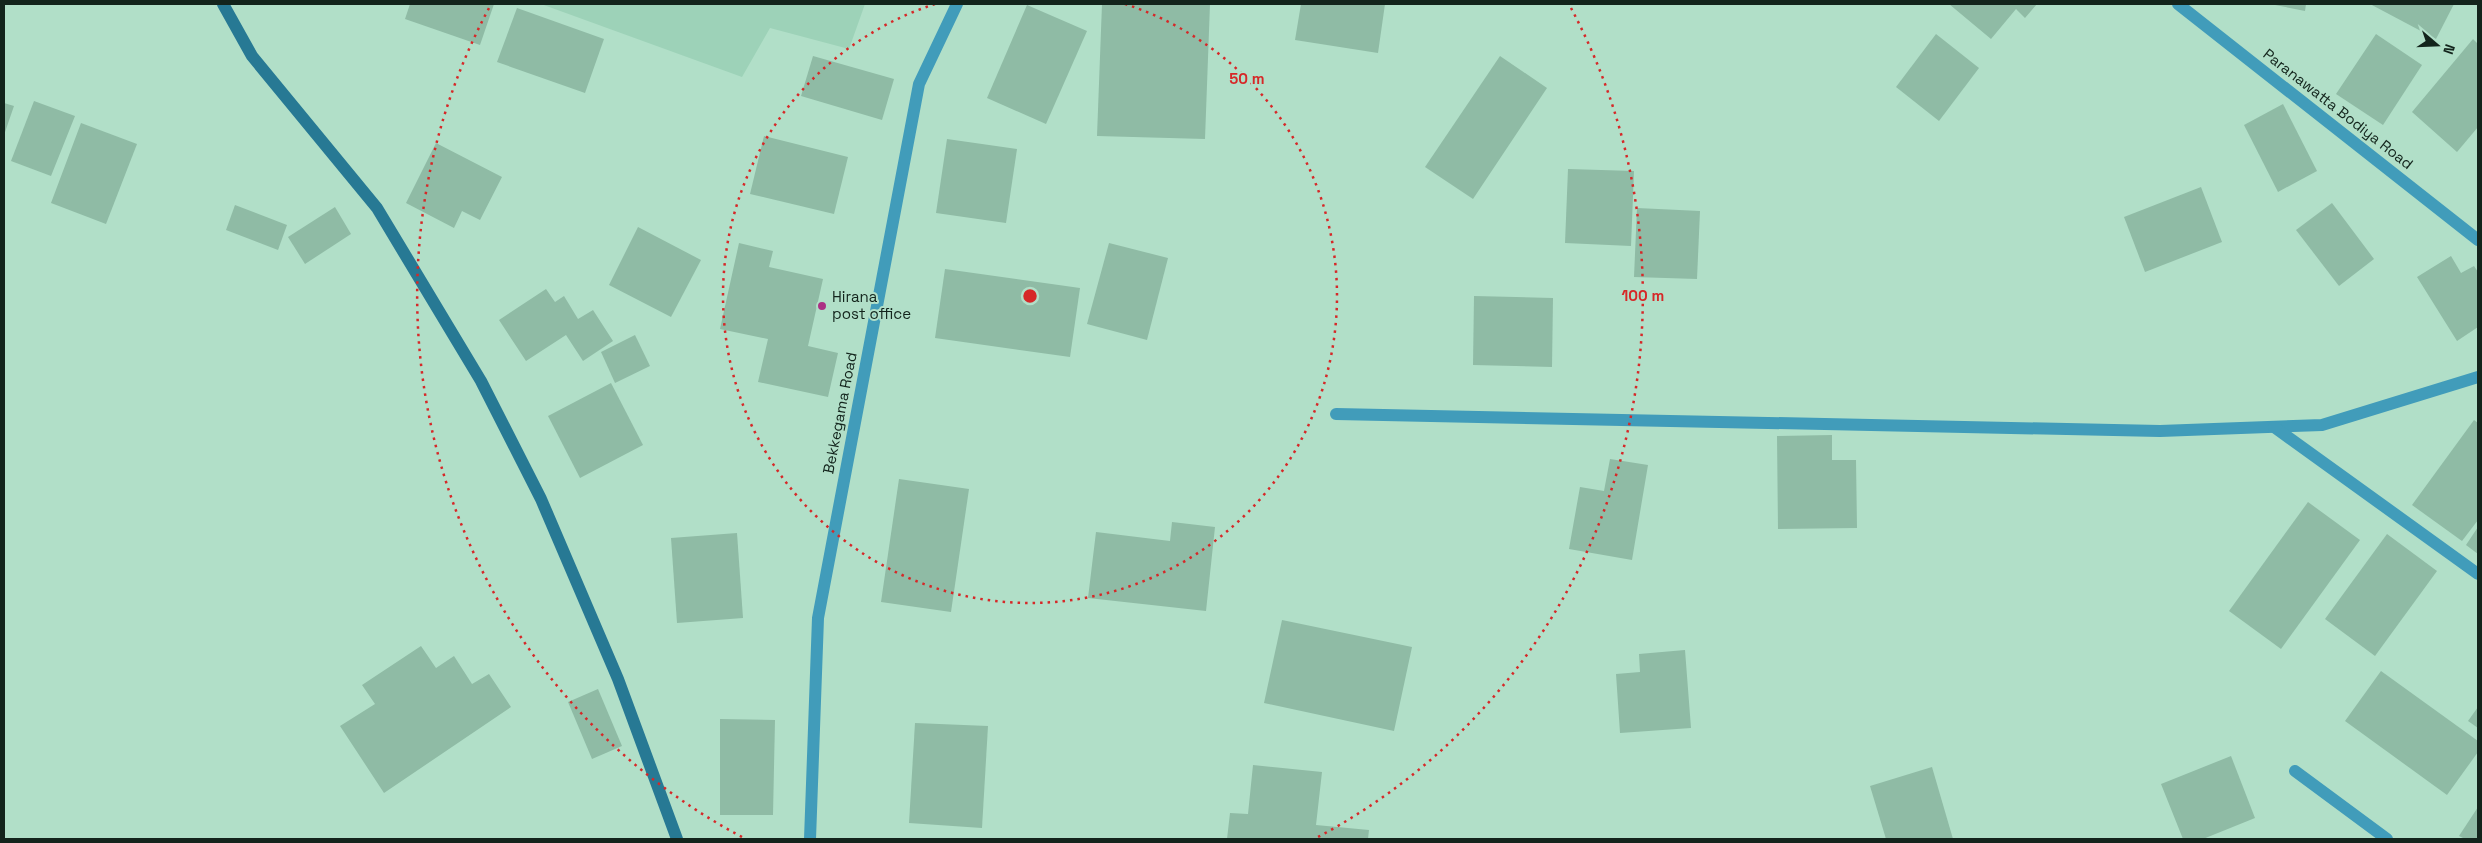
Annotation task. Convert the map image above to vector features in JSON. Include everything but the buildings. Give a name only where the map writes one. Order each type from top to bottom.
[{"type":"street","points":[[223,4],[252,56],[377,208],[481,381],[545,508],[618,679],[677,839]]},
{"type":"street","name":"Bekkegama Road","points":[[810,839],[818,618],[919,84],[958,4]]},
{"type":"street","name":"Paranawatta Bodiya Road","points":[[2178,4],[2478,240]]},
{"type":"street","points":[[1336,414],[2160,432],[2322,425],[2478,377]]},
{"type":"street","points":[[2274,427],[2478,574]]},
{"type":"street","points":[[2295,771],[2387,839]]},
{"type":"shaded area","points":[[541,4],[865,4],[849,49],[770,28],[742,77]]},
{"type":"place","name":"Hirana post office","points":[[822,306]]}]
